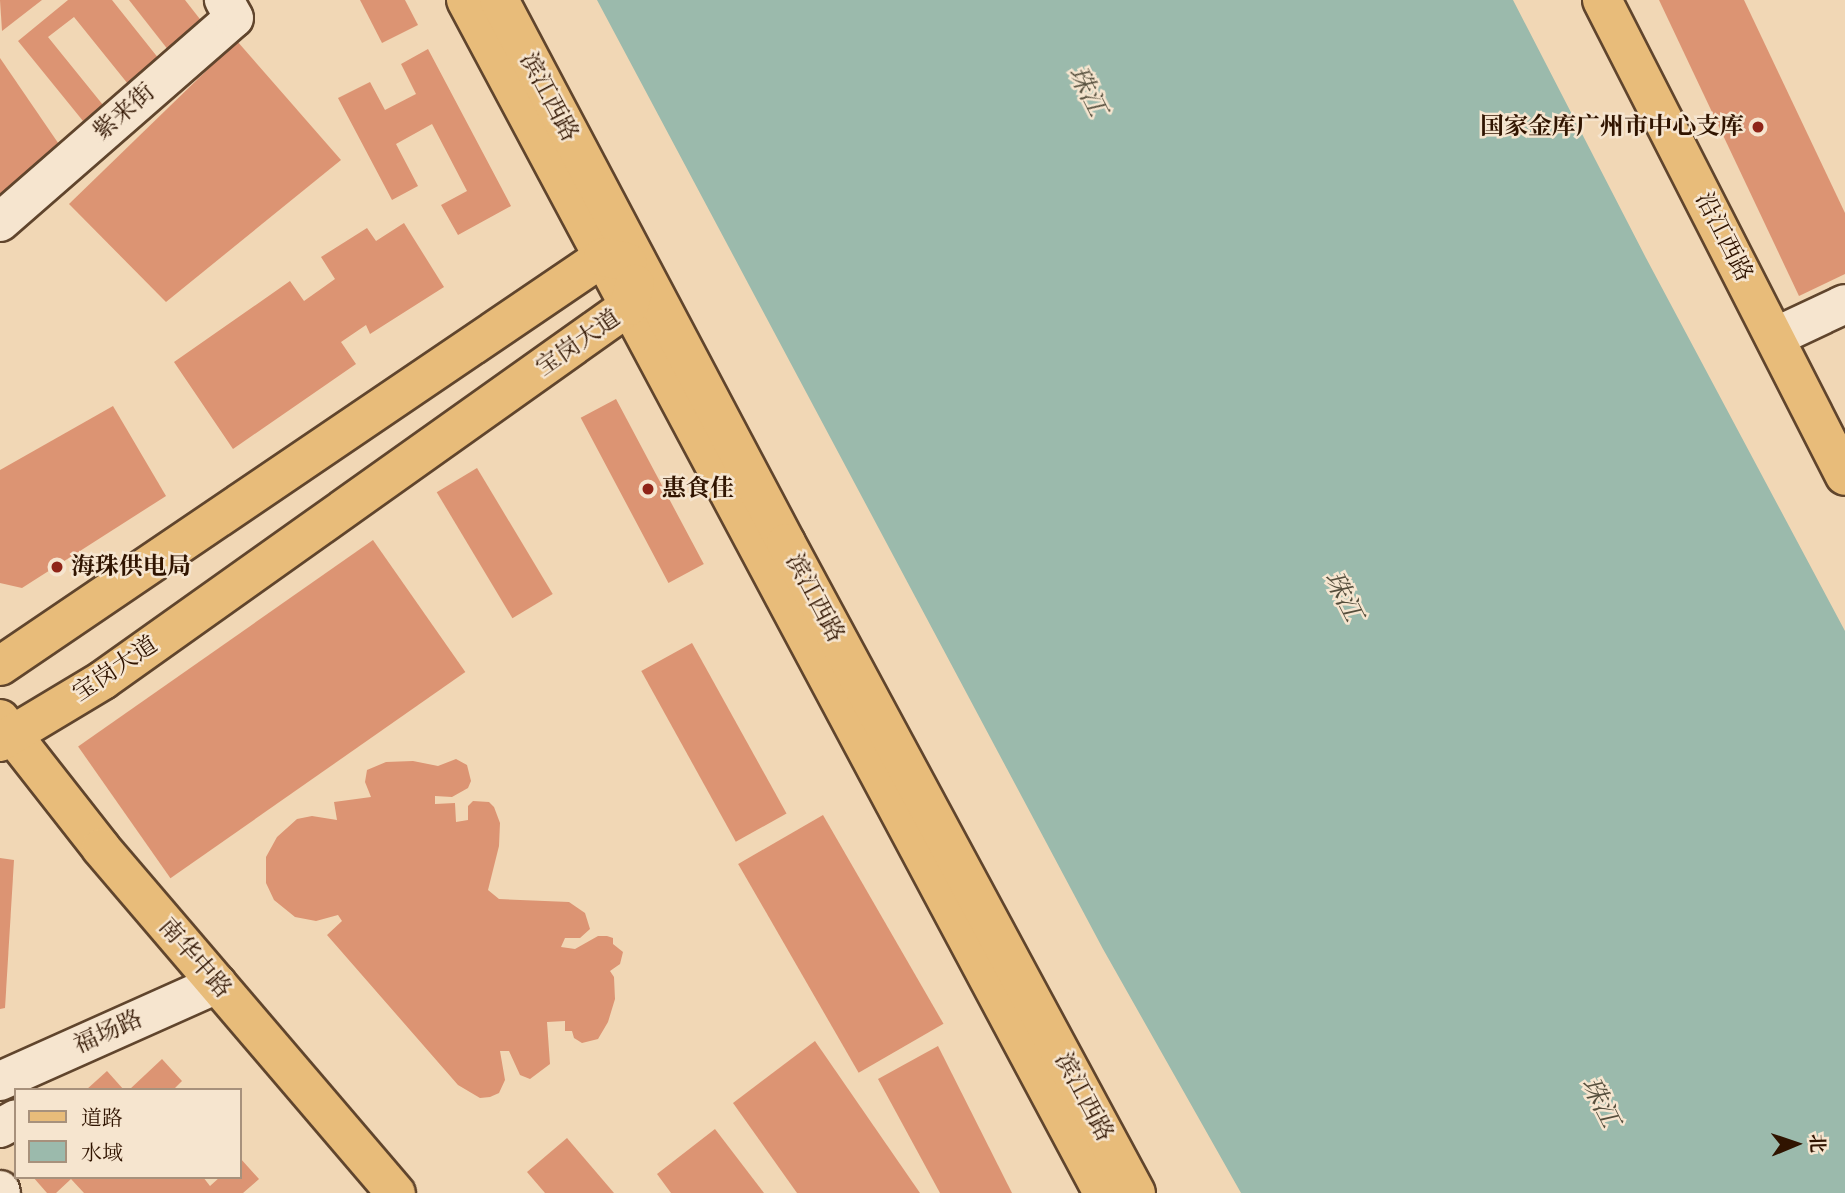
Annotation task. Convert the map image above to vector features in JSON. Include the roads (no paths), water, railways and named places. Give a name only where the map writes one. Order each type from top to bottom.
[{"type":"main road","name":"滨江西路","points":[[466,0],[621,261],[1136,1193]]},
{"type":"main road","name":"滨江西路","points":[[499,0],[621,261]]},
{"type":"main road","name":"沿江西路","points":[[1602,0],[1845,475]]},
{"type":"main road","name":"宝岗大道","points":[[4,732],[103,680],[629,306],[621,261]]},
{"type":"main road","points":[[0,666],[621,261]]},
{"type":"main road","name":"滨江西路","points":[[629,306],[1103,1193]]},
{"type":"main road","name":"南华中路","points":[[4,732],[396,1193]]},
{"type":"street","name":"紫来街","points":[[0,222],[234,18],[224,0]]},
{"type":"street","points":[[1775,337],[1845,304]]},
{"type":"street","name":"福场路","points":[[22,1080],[217,984]]},
{"type":"water","name":"珠江","points":[[597,0],[1513,0],[1646,258],[1845,631],[1845,1193],[1241,1193],[1103,949]]},
{"type":"place","name":"国家金库广州市中心支库","points":[[1758,127]]},
{"type":"place","name":"惠食佳","points":[[648,489]]},
{"type":"place","name":"海珠供电局","points":[[57,567]]}]
